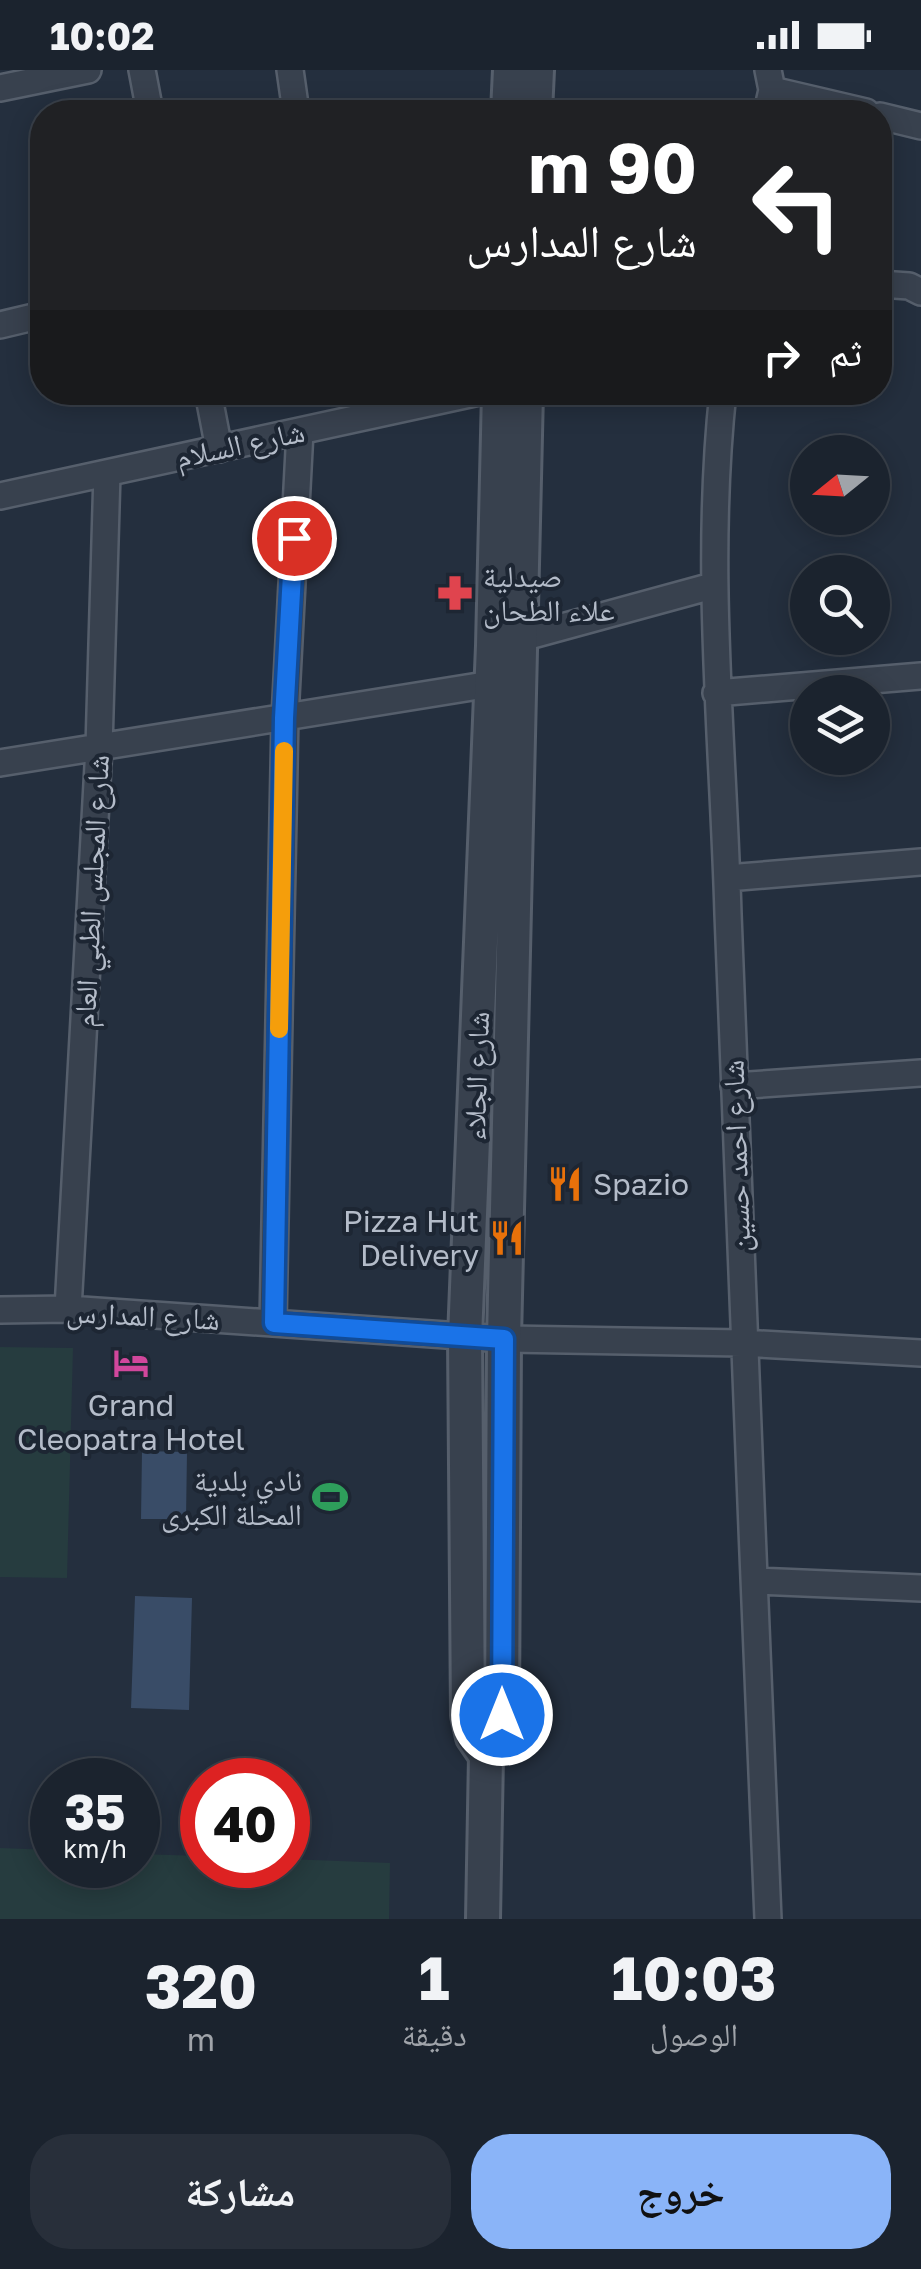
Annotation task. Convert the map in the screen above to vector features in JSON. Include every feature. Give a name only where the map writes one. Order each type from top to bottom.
[{"type":"street","points":[[0,88],[88,70]]},
{"type":"street","points":[[142,70],[148,100]]},
{"type":"street","points":[[290,70],[294,100]]},
{"type":"street","points":[[509,100],[510,70]]},
{"type":"street","points":[[535,100],[536,70]]},
{"type":"street","points":[[769,91],[811,100]]},
{"type":"street","points":[[892,119],[921,126]]},
{"type":"street","points":[[892,285],[921,292]]},
{"type":"street","points":[[0,325],[30,318]]},
{"type":"street","points":[[211,405],[219,449]]},
{"type":"street","name":"شارع السلام","points":[[0,496],[419,405]]},
{"type":"street","name":"شارع الجلاء","points":[[483,1919],[486,1756],[500,1730],[502,1715],[507,642],[499,405]]},
{"type":"street","name":"شارع الجلاء","points":[[486,1756],[474,1737],[468,1715],[466,1337],[491,684],[507,642],[525,405]]},
{"type":"street","name":"شارع احمد حسين","points":[[722,405],[712,586],[768,1919]]},
{"type":"street","points":[[274,1323],[284,718],[300,431]]},
{"type":"street","name":"شارع المجلس الطبي العام","points":[[68,1310],[99,747],[107,473]]},
{"type":"street","points":[[507,642],[712,586]]},
{"type":"street","points":[[716,693],[921,676]]},
{"type":"street","points":[[0,763],[491,684]]},
{"type":"street","points":[[727,878],[921,862]]},
{"type":"street","points":[[734,1086],[921,1073]]},
{"type":"street","name":"شارع المدارس","points":[[0,1310],[68,1310],[504,1339],[742,1343],[921,1352]]},
{"type":"street","points":[[754,1581],[921,1588]]},
{"type":"green space","points":[[0,1347],[73,1348],[67,1578],[0,1577]]},
{"type":"green space","points":[[0,1848],[30,1849],[30,1888],[160,1888],[160,1855],[180,1855],[180,1888],[310,1888],[310,1860],[390,1863],[389,1919],[0,1919]]},
{"type":"water","points":[[142,1451],[187,1452],[186,1519],[141,1519]]},
{"type":"water","points":[[135,1596],[192,1598],[189,1710],[131,1708]]},
{"type":"slow traffic","points":[[279,1029],[284,751]]},
{"type":"place","name":"صيدلية علاء الطحان","points":[[455,593]]},
{"type":"place","name":"Spazio","points":[[565,1184]]},
{"type":"place","name":"Pizza Hut Delivery","points":[[507,1238]]},
{"type":"place","name":"Grand Cleopatra Hotel","points":[[131,1363]]},
{"type":"place","name":"نادي بلدية المحلة الكبرى","points":[[330,1497]]},
{"type":"route","points":[[294,538],[284,718],[274,1323],[504,1339],[502,1715]]}]
